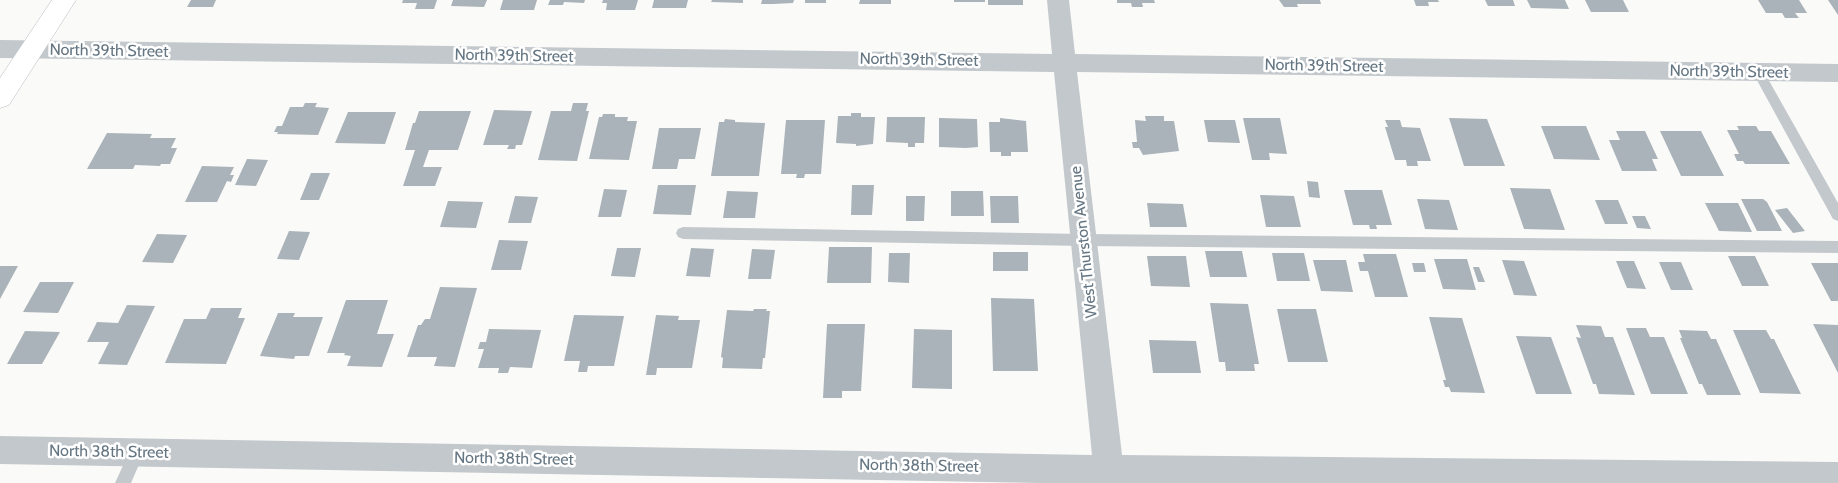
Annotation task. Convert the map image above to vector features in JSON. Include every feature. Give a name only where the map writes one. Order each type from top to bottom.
[{"type":"main road","points":[[0,98],[64,0]]},
{"type":"street","name":"West Thurston Avenue","points":[[1058,0],[1109,476]]},
{"type":"street","name":"North 39th Street","points":[[0,49],[1838,73]]},
{"type":"street","name":"North 38th Street","points":[[0,450],[1109,476],[1838,477]]},
{"type":"lane","points":[[1759,73],[1838,214]]},
{"type":"lane","points":[[683,233],[1084,240],[1838,247]]},
{"type":"lane","points":[[123,483],[136,453]]},
{"type":"building","points":[[191,0],[216,0],[213,7],[187,7]]},
{"type":"building","points":[[403,0],[437,0],[434,9],[415,9],[417,3],[402,3]]},
{"type":"building","points":[[453,0],[487,0],[484,7],[451,6]]},
{"type":"building","points":[[503,0],[537,0],[534,10],[500,10]]},
{"type":"building","points":[[550,0],[585,0],[584,3],[564,2],[563,5],[548,5]]},
{"type":"building","points":[[603,0],[638,0],[635,10],[606,10],[607,3],[602,3]]},
{"type":"building","points":[[654,0],[688,0],[686,8],[652,8]]},
{"type":"building","points":[[712,0],[743,0],[743,3],[711,2]]},
{"type":"building","points":[[762,0],[794,0],[793,3],[761,4]]},
{"type":"building","points":[[805,0],[826,0],[826,3],[805,3]]},
{"type":"building","points":[[860,0],[891,0],[891,4],[859,4]]},
{"type":"building","points":[[954,0],[985,0],[985,2],[954,2]]},
{"type":"building","points":[[988,0],[1023,0],[1023,5],[988,5]]},
{"type":"building","points":[[1117,0],[1154,0],[1155,3],[1142,3],[1143,7],[1132,7],[1131,3],[1117,3]]},
{"type":"building","points":[[1279,0],[1320,0],[1321,4],[1297,4],[1298,7],[1284,7]]},
{"type":"building","points":[[1414,0],[1438,0],[1439,2],[1428,2],[1429,6],[1416,6]]},
{"type":"building","points":[[1485,0],[1513,0],[1515,6],[1488,6]]},
{"type":"building","points":[[1527,0],[1565,0],[1569,9],[1531,8]]},
{"type":"building","points":[[1585,0],[1623,0],[1629,12],[1591,12]]},
{"type":"building","points":[[1758,0],[1799,0],[1807,13],[1795,13],[1799,18],[1785,18],[1782,13],[1766,13]]},
{"type":"building","points":[[1828,0],[1838,0],[1838,15]]},
{"type":"building","points":[[305,103],[317,103],[315,107],[329,108],[318,135],[277,134],[278,132],[274,132],[277,126],[282,126],[290,107],[303,107]]},
{"type":"building","points":[[573,103],[588,103],[586,111],[589,111],[577,161],[538,160],[551,111],[571,111]]},
{"type":"building","points":[[494,110],[532,111],[522,145],[516,145],[515,149],[507,149],[509,145],[483,145]]},
{"type":"building","points":[[419,111],[471,111],[458,150],[429,150],[423,167],[442,167],[435,186],[403,186],[415,150],[405,150],[413,123],[415,123]]},
{"type":"building","points":[[348,112],[396,112],[385,144],[335,143]]},
{"type":"building","points":[[851,113],[861,113],[861,117],[875,117],[873,144],[856,146],[856,144],[836,143],[838,116],[851,116]]},
{"type":"building","points":[[603,114],[615,114],[615,117],[628,117],[627,121],[637,121],[629,160],[589,159],[599,117],[602,117]]},
{"type":"building","points":[[1145,116],[1164,116],[1164,121],[1174,121],[1179,151],[1143,155],[1139,148],[1133,148],[1132,142],[1137,142],[1135,120],[1146,121]]},
{"type":"building","points":[[887,117],[925,117],[924,143],[915,143],[915,147],[908,147],[908,143],[886,142]]},
{"type":"building","points":[[939,118],[977,119],[978,147],[939,147]]},
{"type":"building","points":[[1000,118],[1026,121],[1028,152],[1011,152],[1011,156],[1001,156],[1001,152],[990,152],[989,122],[1000,122]]},
{"type":"building","points":[[1243,118],[1280,118],[1287,154],[1269,153],[1270,160],[1252,160]]},
{"type":"building","points":[[1449,118],[1487,119],[1505,166],[1464,166]]},
{"type":"building","points":[[725,119],[735,120],[735,122],[765,123],[759,176],[711,176],[719,122],[724,122]]},
{"type":"building","points":[[786,120],[825,120],[821,174],[805,174],[804,178],[796,178],[797,174],[781,174]]},
{"type":"building","points":[[1204,120],[1235,120],[1240,143],[1208,142]]},
{"type":"building","points":[[1385,120],[1400,120],[1402,127],[1420,128],[1431,161],[1417,161],[1418,166],[1407,166],[1406,160],[1395,160],[1385,127],[1388,127]]},
{"type":"building","points":[[1541,126],[1586,126],[1600,160],[1554,159]]},
{"type":"building","points":[[1737,126],[1756,126],[1759,131],[1771,131],[1790,164],[1745,164],[1743,161],[1737,161],[1734,154],[1739,154],[1727,130],[1739,130]]},
{"type":"building","points":[[659,128],[701,128],[695,159],[679,159],[677,169],[652,169]]},
{"type":"building","points":[[1616,131],[1645,131],[1658,159],[1652,159],[1657,171],[1622,171],[1609,140],[1620,140]]},
{"type":"building","points":[[1660,131],[1701,131],[1724,176],[1681,176]]},
{"type":"building","points":[[107,133],[152,134],[150,138],[176,138],[171,148],[177,148],[170,164],[161,164],[160,166],[135,165],[133,169],[87,169]]},
{"type":"building","points":[[247,159],[268,160],[256,186],[235,185]]},
{"type":"building","points":[[202,166],[234,167],[230,175],[234,175],[231,182],[227,181],[217,202],[185,202]]},
{"type":"building","points":[[311,173],[330,173],[319,200],[300,200]]},
{"type":"building","points":[[1307,181],[1318,182],[1320,198],[1309,197]]},
{"type":"building","points":[[658,185],[696,185],[691,215],[653,214]]},
{"type":"building","points":[[852,185],[874,185],[872,215],[851,215]]},
{"type":"building","points":[[1510,188],[1550,189],[1565,230],[1524,229]]},
{"type":"building","points":[[604,189],[627,190],[621,217],[598,217]]},
{"type":"building","points":[[1344,190],[1382,190],[1392,225],[1376,225],[1377,229],[1370,229],[1369,225],[1353,225]]},
{"type":"building","points":[[727,191],[758,192],[755,218],[723,218]]},
{"type":"building","points":[[951,191],[983,191],[984,216],[951,216]]},
{"type":"building","points":[[1260,195],[1294,196],[1301,227],[1266,227]]},
{"type":"building","points":[[515,196],[538,197],[531,223],[508,223]]},
{"type":"building","points":[[906,196],[925,196],[924,221],[906,221]]},
{"type":"building","points":[[990,196],[1018,196],[1019,223],[991,223]]},
{"type":"building","points":[[1417,199],[1449,200],[1458,230],[1425,229]]},
{"type":"building","points":[[1741,199],[1763,199],[1767,202],[1782,231],[1757,231]]},
{"type":"building","points":[[1595,200],[1618,200],[1628,224],[1605,224]]},
{"type":"building","points":[[448,201],[483,202],[476,228],[440,227]]},
{"type":"building","points":[[1147,203],[1183,204],[1187,227],[1150,227]]},
{"type":"building","points":[[1705,203],[1738,203],[1752,232],[1719,231]]},
{"type":"building","points":[[1787,208],[1805,231],[1793,233],[1775,210]]},
{"type":"building","points":[[1632,216],[1645,216],[1651,229],[1637,228]]},
{"type":"building","points":[[289,231],[310,232],[299,260],[277,259]]},
{"type":"building","points":[[157,234],[187,235],[173,263],[142,262]]},
{"type":"building","points":[[499,240],[528,241],[521,270],[491,270]]},
{"type":"building","points":[[829,247],[872,247],[871,283],[827,283]]},
{"type":"building","points":[[617,248],[641,248],[635,277],[611,276]]},
{"type":"building","points":[[691,248],[714,249],[710,277],[686,276]]},
{"type":"building","points":[[752,249],[775,250],[771,279],[748,279]]},
{"type":"building","points":[[1205,251],[1242,251],[1247,277],[1210,277]]},
{"type":"building","points":[[993,252],[1028,252],[1028,271],[993,271]]},
{"type":"building","points":[[889,253],[910,253],[909,283],[888,282]]},
{"type":"building","points":[[1272,253],[1304,253],[1310,281],[1277,281]]},
{"type":"building","points":[[1363,254],[1396,254],[1408,297],[1375,297],[1368,271],[1360,271],[1358,262],[1365,262]]},
{"type":"building","points":[[1147,256],[1186,256],[1190,287],[1151,286]]},
{"type":"building","points":[[1728,256],[1755,256],[1769,286],[1742,286]]},
{"type":"building","points":[[1434,259],[1467,259],[1476,290],[1443,289]]},
{"type":"building","points":[[1313,260],[1346,260],[1353,292],[1321,291]]},
{"type":"building","points":[[1502,260],[1524,261],[1537,296],[1514,295]]},
{"type":"building","points":[[1616,261],[1634,261],[1646,289],[1627,288]]},
{"type":"building","points":[[1659,262],[1681,262],[1693,290],[1671,290]]},
{"type":"building","points":[[1412,263],[1424,263],[1426,272],[1414,272]]},
{"type":"building","points":[[1811,263],[1838,263],[1838,301],[1831,301]]},
{"type":"building","points":[[0,266],[18,266],[0,299]]},
{"type":"building","points":[[1473,267],[1479,267],[1485,282],[1478,282]]},
{"type":"building","points":[[40,282],[74,282],[58,313],[23,312]]},
{"type":"building","points":[[440,287],[477,288],[455,367],[434,366],[437,357],[407,357],[418,325],[421,325],[425,319],[430,319]]},
{"type":"building","points":[[991,298],[1034,299],[1038,371],[993,371]]},
{"type":"building","points":[[346,300],[388,300],[377,334],[394,334],[382,367],[347,366],[351,356],[344,355],[345,353],[327,353]]},
{"type":"building","points":[[1210,303],[1248,304],[1259,364],[1254,364],[1255,371],[1226,371],[1225,362],[1219,362]]},
{"type":"building","points":[[127,305],[155,306],[127,365],[98,364],[109,342],[87,342],[97,322],[118,323]]},
{"type":"building","points":[[211,308],[242,308],[238,318],[245,318],[226,364],[165,363],[184,319],[206,319]]},
{"type":"building","points":[[754,309],[767,309],[766,311],[770,311],[762,369],[722,368],[723,358],[721,357],[727,310],[753,311]]},
{"type":"building","points":[[1277,309],[1316,309],[1328,362],[1288,362]]},
{"type":"building","points":[[278,313],[295,313],[293,317],[323,317],[309,356],[295,356],[294,359],[260,356]]},
{"type":"building","points":[[574,315],[624,316],[614,366],[588,366],[587,372],[578,372],[580,361],[564,361]]},
{"type":"building","points":[[656,315],[679,316],[678,320],[700,320],[692,368],[657,368],[656,375],[646,375]]},
{"type":"building","points":[[1429,317],[1462,318],[1485,393],[1451,392],[1449,387],[1445,387],[1443,380],[1446,380]]},
{"type":"building","points":[[827,324],[865,324],[861,391],[842,391],[842,398],[823,398]]},
{"type":"building","points":[[1813,324],[1838,325],[1838,373]]},
{"type":"building","points":[[1576,325],[1601,326],[1605,337],[1613,337],[1635,395],[1599,394],[1596,384],[1593,384],[1576,337],[1581,338]]},
{"type":"building","points":[[1626,328],[1646,328],[1650,337],[1664,337],[1688,394],[1651,394]]},
{"type":"building","points":[[489,329],[541,330],[532,368],[510,367],[508,373],[498,373],[499,368],[478,368],[484,349],[478,349],[480,342],[486,342]]},
{"type":"building","points":[[914,329],[952,330],[952,389],[912,388]]},
{"type":"building","points":[[1679,330],[1707,331],[1711,339],[1716,339],[1741,395],[1707,395],[1702,384],[1699,384],[1680,338],[1682,338]]},
{"type":"building","points":[[1733,330],[1766,330],[1771,339],[1774,339],[1801,394],[1760,393]]},
{"type":"building","points":[[25,331],[60,332],[42,364],[7,364]]},
{"type":"building","points":[[1516,336],[1551,337],[1572,394],[1536,394]]},
{"type":"building","points":[[1149,340],[1196,341],[1201,373],[1153,373]]}]
